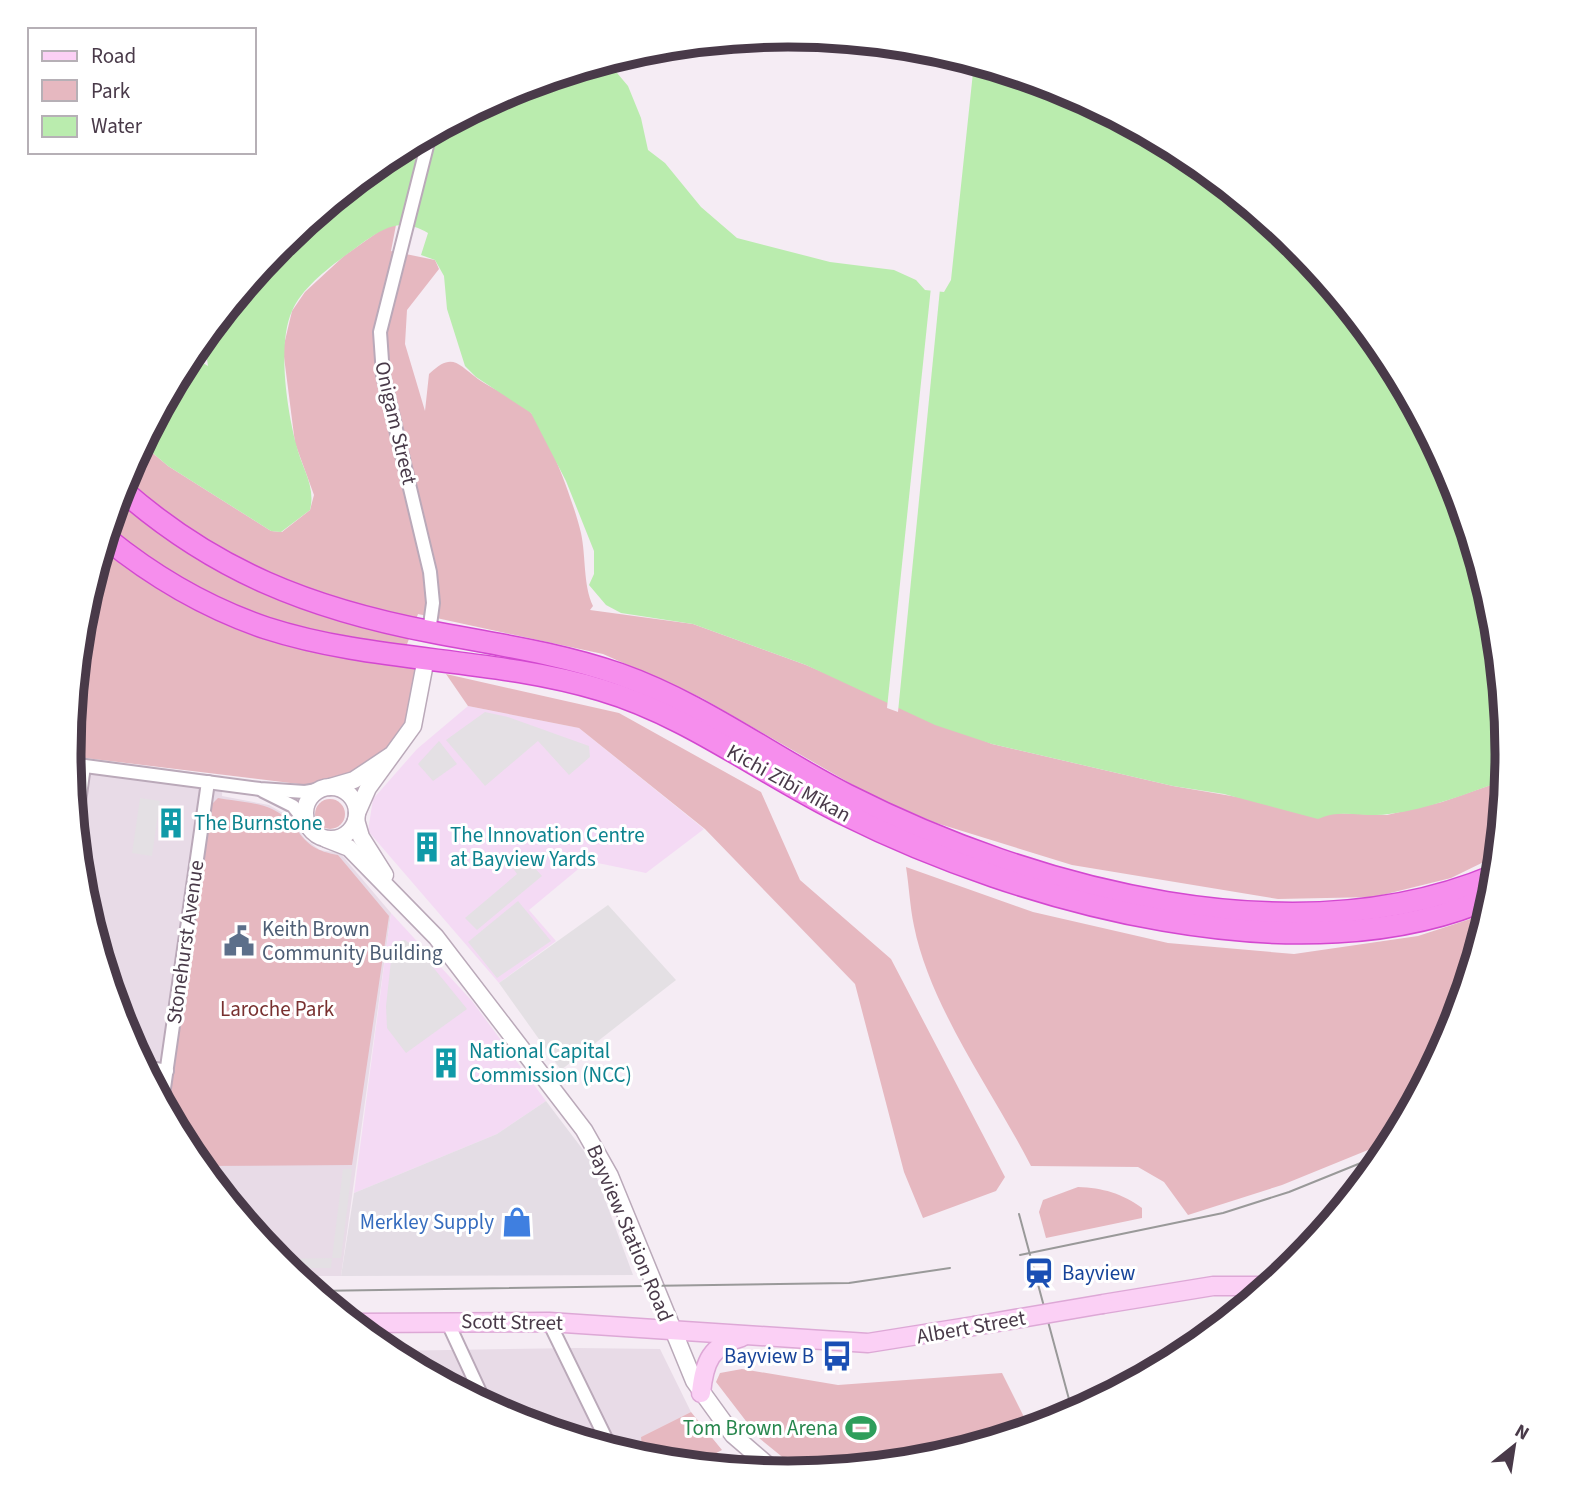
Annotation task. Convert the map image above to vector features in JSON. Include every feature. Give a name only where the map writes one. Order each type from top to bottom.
[{"type":"highway","name":"Kichi Zībī Mīkan","points":[[130,496],[186,540],[267,585],[330,608],[429,632],[572,660],[623,675],[683,702],[846,805]]},
{"type":"highway","name":"Kichi Zībī Mīkan","points":[[114,543],[179,589],[251,622],[316,639],[537,674],[629,700],[1009,882],[1095,905],[1149,917],[1231,928],[1312,932],[1359,930],[1428,918],[1480,901]]},
{"type":"highway","points":[[426,658],[429,632]]},
{"type":"highway","name":"Kichi Zībī Mīkan","points":[[922,840],[991,856],[1090,885],[1226,909],[1285,913],[1352,911],[1411,903],[1462,890],[1484,880]]},
{"type":"main road","name":"Albert Street","points":[[671,1328],[868,1343],[1213,1286],[1255,1286]]},
{"type":"main road","name":"Scott Street","points":[[368,1323],[549,1322],[671,1328]]},
{"type":"main road","points":[[701,1392],[704,1369],[714,1351],[728,1341],[754,1335]]},
{"type":"street","name":"Onigam Street","points":[[427,147],[380,332],[380,358],[432,583],[429,632]]},
{"type":"street","points":[[260,789],[293,806],[314,833],[326,839],[347,833],[368,789],[396,753],[416,719],[426,658]]},
{"type":"street","points":[[82,780],[84,766],[298,792],[354,780],[396,753]]},
{"type":"street","name":"Stonehurst Avenue","points":[[164,1087],[208,782]]},
{"type":"street","points":[[307,824],[307,805],[325,788],[338,789],[349,795],[356,816]]},
{"type":"street","name":"Bayview Station Road","points":[[356,816],[365,845],[397,895]]},
{"type":"street","name":"Bayview Station Road","points":[[326,839],[349,848],[397,895],[474,983],[590,1139],[610,1176],[671,1328],[701,1392],[733,1435],[761,1461]]},
{"type":"street","points":[[155,1069],[167,1071]]},
{"type":"street","points":[[447,1321],[479,1390]]},
{"type":"street","points":[[549,1322],[606,1438]]},
{"type":"street","points":[[379,1323],[379,1331]]},
{"type":"shaded area","points":[[468,706],[579,728],[704,829],[646,873],[588,861],[529,910],[556,941],[499,983],[368,831],[373,799],[417,749]]},
{"type":"shaded area","points":[[485,712],[508,717],[589,746],[590,757],[569,775],[538,741],[485,786],[446,740]]},
{"type":"shaded area","points":[[439,741],[457,764],[433,781],[418,764]]},
{"type":"shaded area","name":"Laroche Park","points":[[81,758],[223,776],[222,796],[269,805],[288,816],[305,839],[320,850],[340,853],[391,913],[341,1276],[311,1276],[257,1221],[200,1147],[154,1067],[135,1025],[105,938],[87,847]]},
{"type":"shaded area","points":[[140,798],[160,801],[152,856],[132,853]]},
{"type":"shaded area","points":[[525,857],[542,876],[477,930],[465,918],[517,874],[512,867]]},
{"type":"shaded area","points":[[518,901],[551,941],[497,978],[468,942]]},
{"type":"shaded area","points":[[608,905],[676,980],[561,1070],[499,983]]},
{"type":"shaded area","points":[[391,913],[472,1001],[546,1101],[497,1134],[354,1193]]},
{"type":"shaded area","points":[[405,940],[419,950],[467,1009],[406,1053],[387,1028],[386,1006],[393,942]]},
{"type":"shaded area","points":[[546,1101],[590,1159],[633,1275],[341,1276],[354,1193],[497,1134]]},
{"type":"shaded area","points":[[343,1169],[352,1169],[341,1258],[332,1258]]},
{"type":"shaded area","points":[[332,1258],[331,1268],[302,1268],[292,1259]]},
{"type":"shaded area","points":[[660,1349],[691,1412],[641,1437],[642,1446],[605,1438],[518,1408],[476,1389],[408,1351]]},
{"type":"shaded area","points":[[914,1450],[881,1456],[832,1460]]},
{"type":"green space","points":[[388,225],[396,225],[391,251],[435,260],[439,269],[407,310],[405,344],[425,411],[429,374],[443,363],[454,362],[521,404],[532,414],[554,455],[578,520],[593,606],[590,610],[693,624],[806,665],[992,744],[1173,786],[1331,813],[1387,815],[1442,802],[1495,784],[1488,860],[1451,878],[1374,897],[1278,899],[1072,865],[933,822],[867,793],[702,698],[603,654],[418,614],[406,647],[273,622],[186,583],[116,536],[150,451],[168,466],[271,531],[282,532],[310,510],[314,495],[295,443],[283,349],[292,311],[305,292],[344,256]]},
{"type":"green space","points":[[111,553],[163,590],[416,665],[413,697],[404,725],[386,749],[355,774],[307,785],[81,757],[87,662]]},
{"type":"green space","points":[[446,674],[619,713],[761,792],[800,880],[891,959],[1005,1177],[996,1191],[923,1218],[904,1172],[855,984],[705,829],[579,728],[468,706]]},
{"type":"green space","name":"Laroche Park","points":[[218,798],[259,805],[282,815],[314,847],[338,855],[389,916],[352,1165],[213,1166],[170,1097],[181,998],[210,806]]},
{"type":"green space","points":[[330,799],[336,800],[344,808],[344,820],[336,828],[330,829],[324,828],[316,820],[315,814],[316,808],[324,800]]},
{"type":"green space","points":[[906,867],[1033,912],[1168,943],[1294,954],[1418,936],[1477,917],[1458,982],[1442,1025],[1423,1067],[1378,1146],[1282,1185],[1188,1215],[1164,1182],[1138,1167],[1031,1166],[948,1018],[922,957],[911,911]]},
{"type":"green space","points":[[1078,1187],[1119,1195],[1142,1208],[1142,1218],[1046,1238],[1039,1212],[1043,1200]]},
{"type":"green space","name":"Tom Brown Arena","points":[[742,1369],[838,1385],[1002,1373],[1026,1420],[972,1438],[881,1456],[788,1462],[759,1438],[716,1382],[720,1373]]},
{"type":"green space","points":[[691,1412],[722,1450],[709,1457],[696,1456],[642,1446],[641,1437]]},
{"type":"water","points":[[614,69],[628,86],[641,118],[648,150],[665,163],[701,207],[737,238],[830,262],[894,270],[916,280],[925,290],[944,292],[951,280],[973,71],[1016,85],[1101,120],[1181,166],[1219,193],[1289,254],[1350,324],[1377,362],[1423,442],[1442,484],[1472,571],[1490,662],[1496,754],[1495,784],[1404,812],[1380,815],[1335,814],[1318,819],[1224,794],[1173,786],[992,744],[935,725],[806,665],[693,624],[621,613],[606,605],[589,585],[594,574],[594,551],[566,481],[531,413],[476,377],[465,366],[447,309],[444,276],[435,260],[421,255],[428,233],[419,228],[395,226],[365,241],[314,281],[292,311],[285,341],[285,377],[293,430],[310,485],[311,501],[310,510],[281,532],[271,531],[168,466],[150,451],[200,362],[208,366],[206,353],[257,288],[288,254],[358,193],[396,166],[476,120],[561,85]]},
{"type":"pier","points":[[931,287],[940,289],[898,712],[887,708]]},
{"type":"tram line","points":[[1020,1255],[1223,1213],[1289,1192],[1368,1160]]},
{"type":"tram line","points":[[1019,1214],[1070,1403]]},
{"type":"tram line","points":[[328,1291],[849,1283],[950,1268]]},
{"type":"place","name":"The Burnstone","points":[[171,823]]},
{"type":"place","name":"The Innovation Centre at Bayview Yards","points":[[427,847]]},
{"type":"place","name":"Keith Brown Community Building","points":[[239,941]]},
{"type":"place","name":"National Capital Commission (NCC)","points":[[446,1063]]},
{"type":"place","name":"Merkley Supply","points":[[517,1222]]},
{"type":"place","name":"Bayview","points":[[1039,1273]]},
{"type":"place","name":"Bayview B","points":[[837,1356]]},
{"type":"place","name":"Tom Brown Arena","points":[[861,1428]]}]
